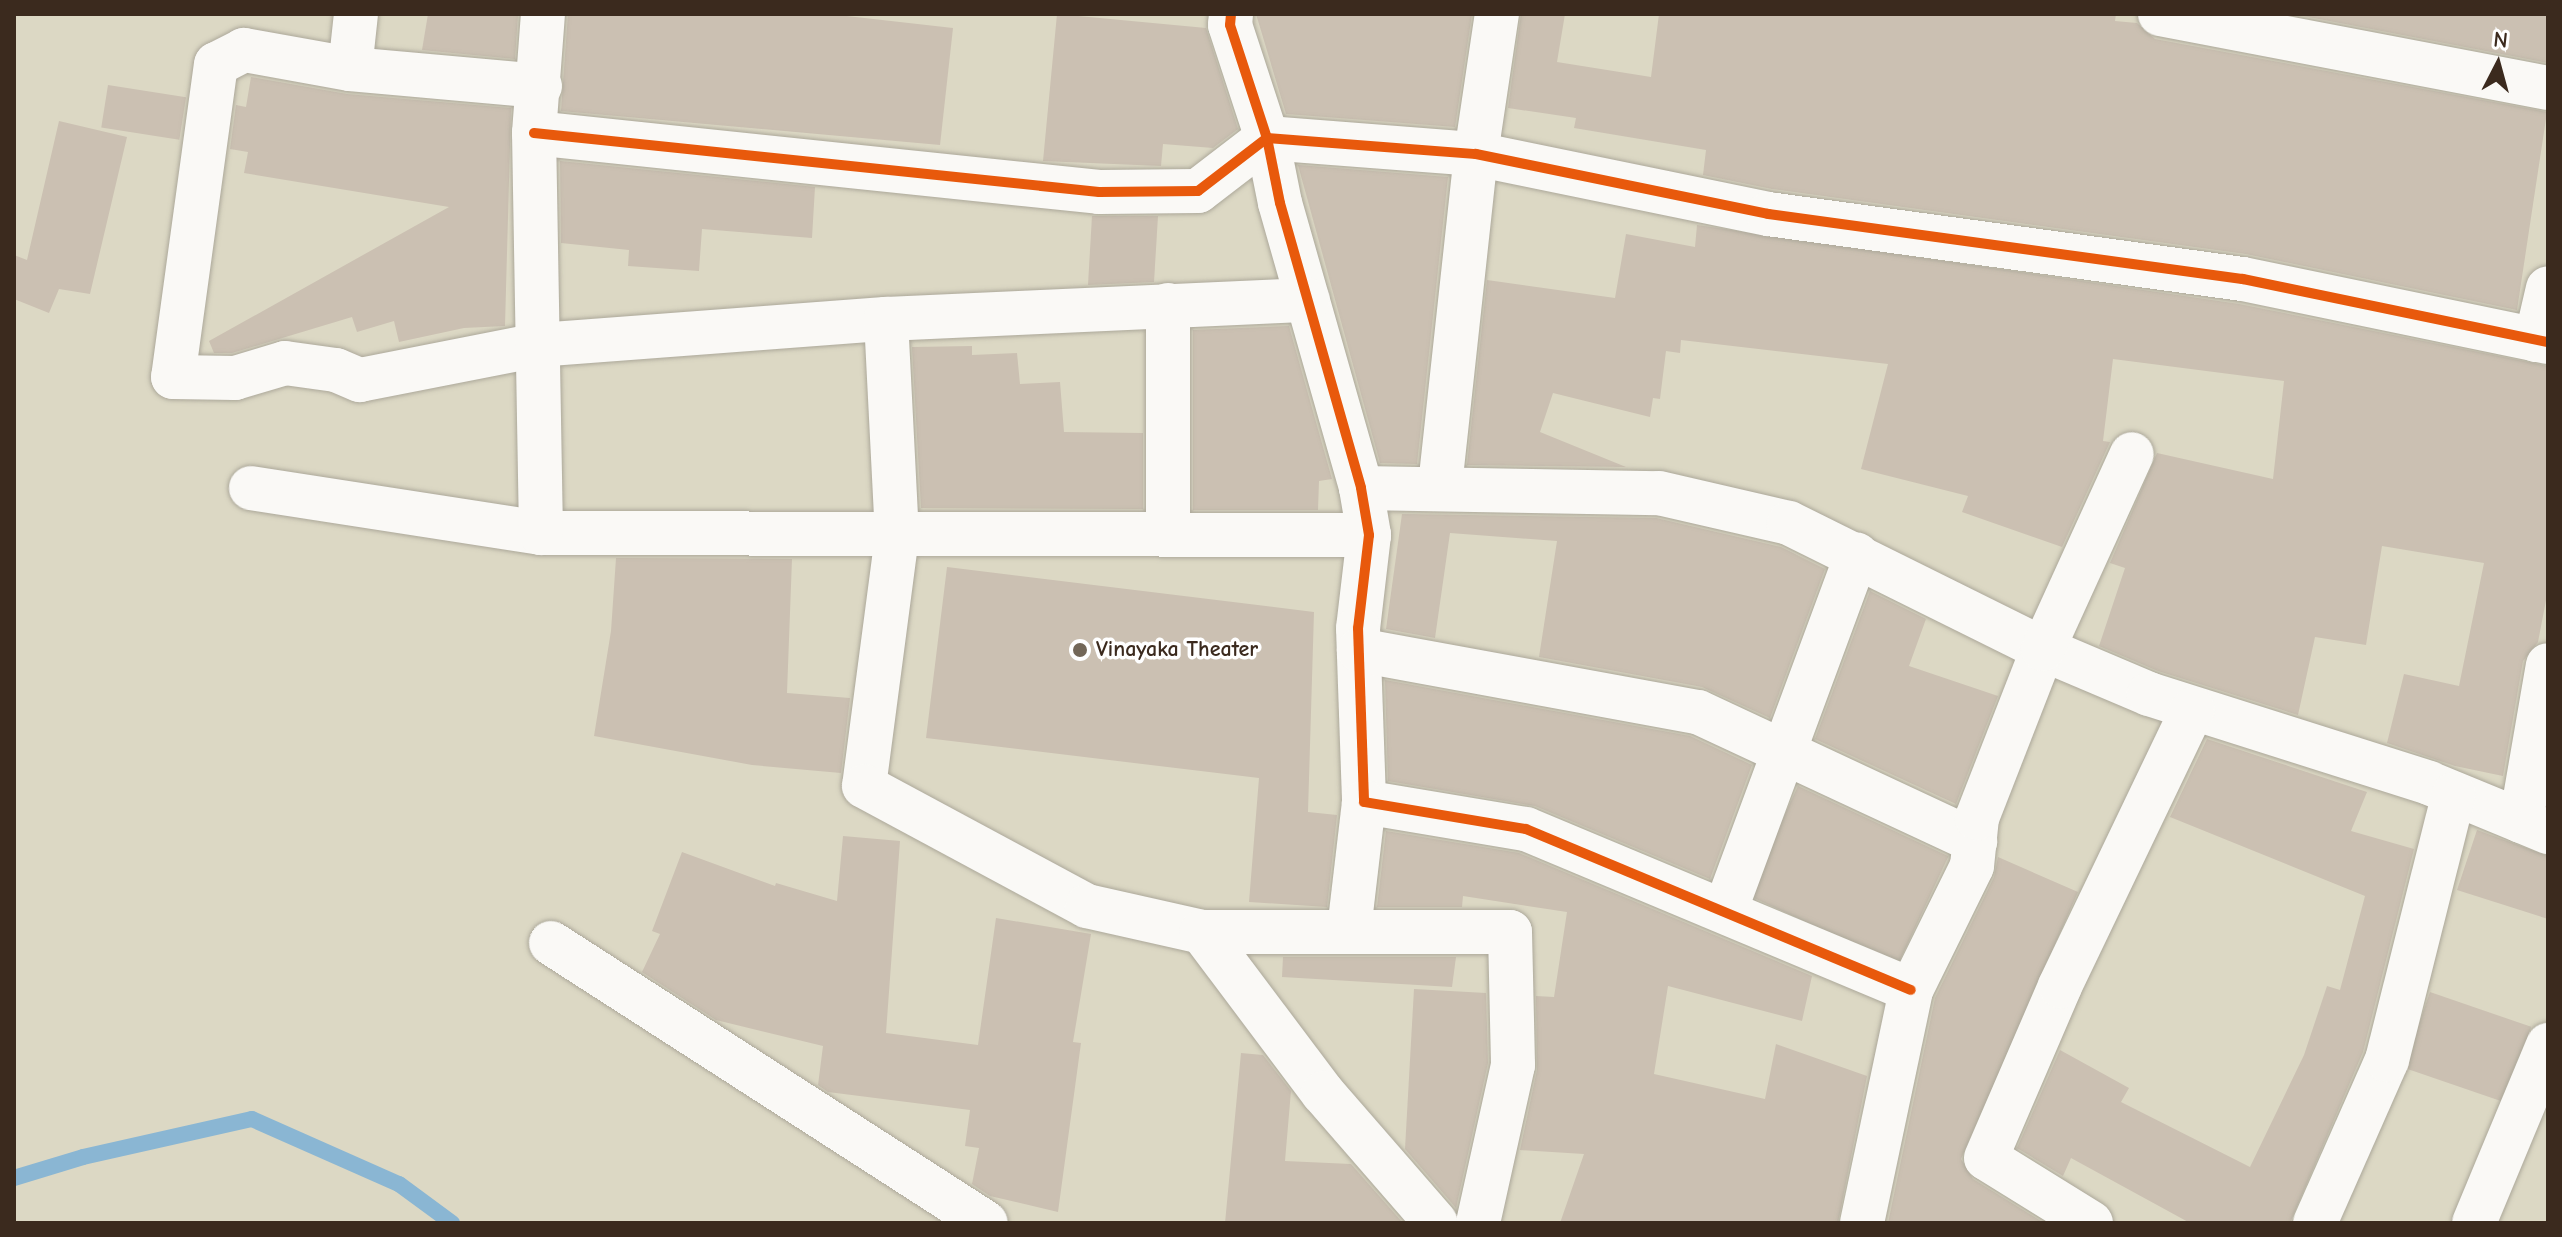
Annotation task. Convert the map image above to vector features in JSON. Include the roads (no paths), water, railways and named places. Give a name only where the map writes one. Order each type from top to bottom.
[{"type":"street","points":[[350,69],[356,14]]},
{"type":"street","points":[[541,533],[534,133],[540,86],[543,14]]},
{"type":"street","points":[[1231,14],[1230,25],[1267,138],[1308,300],[1361,488],[1369,535],[1359,650],[1364,802],[1349,930]]},
{"type":"street","points":[[1440,486],[1476,154],[1497,14]]},
{"type":"street","points":[[2160,14],[2548,88]]},
{"type":"street","points":[[540,86],[350,69],[244,50],[216,64],[173,377],[235,378],[285,363],[336,370],[360,380],[538,345],[886,319],[1308,300]]},
{"type":"street","points":[[534,133],[1099,192],[1198,191],[1267,138],[1476,154],[1768,214],[2243,279],[2542,341],[2548,288]]},
{"type":"street","points":[[1168,305],[1168,535]]},
{"type":"street","points":[[886,319],[897,536],[864,786],[1087,906],[1202,932],[1510,932],[1513,1065],[1478,1223]]},
{"type":"street","points":[[1862,1223],[1911,990],[1972,866],[1977,818],[2043,649],[2132,454]]},
{"type":"street","points":[[1361,488],[1440,486],[1659,493],[1789,523],[2043,649],[2193,709],[2454,794],[2534,827],[2548,665]]},
{"type":"street","points":[[251,488],[541,533],[1369,535]]},
{"type":"street","points":[[1725,911],[1857,555]]},
{"type":"street","points":[[1359,650],[1698,712],[1975,841]]},
{"type":"street","points":[[2070,1217],[1986,1158],[2060,986],[2193,709]]},
{"type":"street","points":[[2315,1223],[2387,1060],[2454,794]]},
{"type":"street","points":[[1364,802],[1526,829],[1911,990]]},
{"type":"street","points":[[1202,932],[1323,1093],[1436,1223]]},
{"type":"street","points":[[551,943],[986,1223]]},
{"type":"street","points":[[2474,1223],[2548,1045]]},
{"type":"waterway","points":[[14,1178],[83,1157],[252,1119],[399,1184],[452,1223]]},
{"type":"place","name":"Vinayaka Theater","points":[[1080,650]]}]
